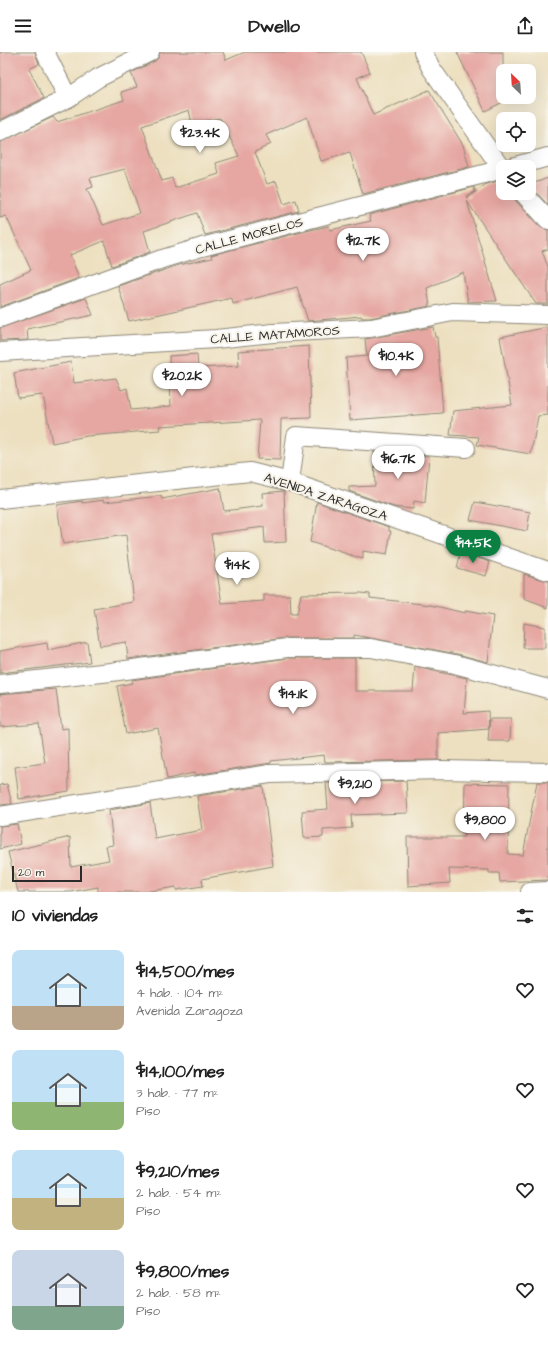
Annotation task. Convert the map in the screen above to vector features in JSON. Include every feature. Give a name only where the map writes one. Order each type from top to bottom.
[{"type":"street","points":[[45,52],[68,98]]},
{"type":"street","points":[[0,132],[68,98],[98,78],[150,52]]},
{"type":"street","points":[[423,52],[432,68],[498,160]]},
{"type":"street","name":"CALLE MORELOS","points":[[536,160],[548,157]]},
{"type":"street","name":"CALLE MORELOS","points":[[0,318],[162,259],[214,244],[496,171]]},
{"type":"street","points":[[529,200],[548,220]]},
{"type":"street","name":"CALLE MATAMOROS","points":[[0,352],[216,339],[273,333],[371,328],[453,312],[548,315]]},
{"type":"street","points":[[290,482],[296,436],[466,448]]},
{"type":"street","name":"AVENIDA ZARAGOZA","points":[[0,499],[250,472],[290,482],[548,571]]},
{"type":"street","points":[[0,684],[111,672],[287,648],[371,648],[455,664],[548,690]]},
{"type":"street","points":[[0,816],[270,774],[442,770],[548,772]]},
{"type":"street","points":[[530,892],[548,891]]},
{"type":"building","points":[[0,52],[35,52],[39,64],[29,69],[44,98],[0,120]]},
{"type":"building","points":[[160,52],[223,52],[226,60],[245,52],[361,52],[370,72],[357,78],[373,115],[429,90],[463,145],[469,167],[363,194],[350,153],[321,161],[307,117],[266,135],[271,144],[255,152],[267,184],[276,181],[284,204],[296,200],[299,211],[205,235],[197,213],[144,231],[150,252],[112,266],[104,241],[70,255],[79,278],[0,307],[0,284],[31,270],[6,216],[0,218],[0,142],[53,117],[57,122],[124,100],[121,92],[137,87],[131,73],[155,61],[159,57]],"holes":[[[189,110],[192,124],[220,118],[239,156],[216,163],[219,174],[175,188],[172,178],[162,181],[142,126]],[[125,169],[140,213],[103,225],[87,189],[93,187],[90,178]]]},
{"type":"building","points":[[457,52],[503,52],[503,64],[496,64],[496,104],[499,104],[485,111]]},
{"type":"building","points":[[548,178],[548,205],[536,192],[536,182]]},
{"type":"building","points":[[496,182],[496,200],[515,200],[540,227],[548,230],[548,249],[542,251],[548,267],[548,304],[536,304],[467,201],[497,301],[468,302],[463,272],[427,288],[430,306],[370,318],[362,318],[361,316],[308,321],[297,287],[233,304],[232,298],[129,321],[118,286],[179,265],[212,258],[211,255],[329,226],[330,230],[371,221],[369,215],[474,187],[475,192],[466,196],[467,198],[486,184]]},
{"type":"building","points":[[86,298],[93,315],[27,329],[28,340],[0,341],[0,328]]},
{"type":"building","points":[[433,327],[435,337],[437,337],[443,413],[350,420],[346,358],[367,356],[365,339]]},
{"type":"building","points":[[548,327],[548,415],[538,416],[531,454],[477,445],[479,437],[450,435],[453,411],[512,405],[500,337]]},
{"type":"building","points":[[309,346],[311,418],[281,419],[280,460],[257,459],[260,420],[159,426],[160,430],[87,436],[52,443],[43,395],[18,398],[14,373],[71,362],[74,383],[116,378],[121,390],[127,388],[131,410],[171,406],[169,356],[197,354],[198,368],[239,366],[238,351]]},
{"type":"building","points":[[374,452],[429,456],[425,503],[414,501],[413,509],[394,507],[349,491],[349,487],[375,486]]},
{"type":"building","points":[[220,488],[224,511],[263,506],[262,493],[284,491],[286,542],[265,543],[264,527],[211,534],[222,604],[264,601],[264,595],[290,595],[291,614],[297,614],[301,594],[361,593],[370,594],[370,598],[431,605],[465,613],[465,611],[493,616],[488,662],[457,654],[354,635],[354,638],[286,638],[128,659],[126,642],[100,646],[94,609],[134,602],[126,535],[63,544],[57,505],[82,501],[82,503],[104,500],[104,502],[161,496],[162,499]]},
{"type":"building","points":[[317,502],[389,527],[389,531],[391,531],[387,555],[363,551],[363,559],[310,542]]},
{"type":"building","points":[[475,502],[530,512],[527,531],[470,520]]},
{"type":"building","points":[[461,552],[490,562],[486,576],[457,568]]},
{"type":"building","points":[[524,574],[548,581],[548,608],[524,599]]},
{"type":"building","points":[[524,623],[545,627],[545,648],[523,648]]},
{"type":"building","points":[[87,642],[90,662],[0,673],[0,651],[47,643],[48,650]]},
{"type":"building","points":[[288,658],[355,658],[355,691],[413,691],[415,667],[467,678],[464,713],[488,711],[489,729],[438,733],[438,760],[325,762],[324,755],[271,761],[271,763],[195,775],[194,773],[167,779],[158,728],[126,734],[117,686],[132,683],[131,680]]},
{"type":"building","points":[[56,689],[61,729],[68,728],[69,791],[19,799],[15,767],[45,763],[39,724],[0,727],[0,694]]},
{"type":"building","points":[[490,719],[511,719],[510,741],[488,741]]},
{"type":"building","points":[[406,781],[408,813],[351,815],[352,828],[323,830],[323,837],[304,838],[302,811],[328,809],[326,783]]},
{"type":"building","points":[[537,782],[548,782],[548,880],[500,882],[499,873],[489,873],[489,870],[449,869],[450,883],[408,886],[407,837],[464,837],[465,783],[509,784],[508,854],[523,855]]},
{"type":"building","points":[[7,784],[12,804],[0,805],[0,785]]},
{"type":"building","points":[[263,786],[273,866],[202,879],[203,886],[176,890],[176,887],[143,892],[98,892],[98,887],[71,892],[18,892],[8,852],[70,837],[71,867],[109,860],[106,846],[113,845],[109,810],[150,803],[155,839],[202,830],[197,796]]},
{"type":"building","points":[[17,824],[21,844],[0,849],[0,826]]}]
